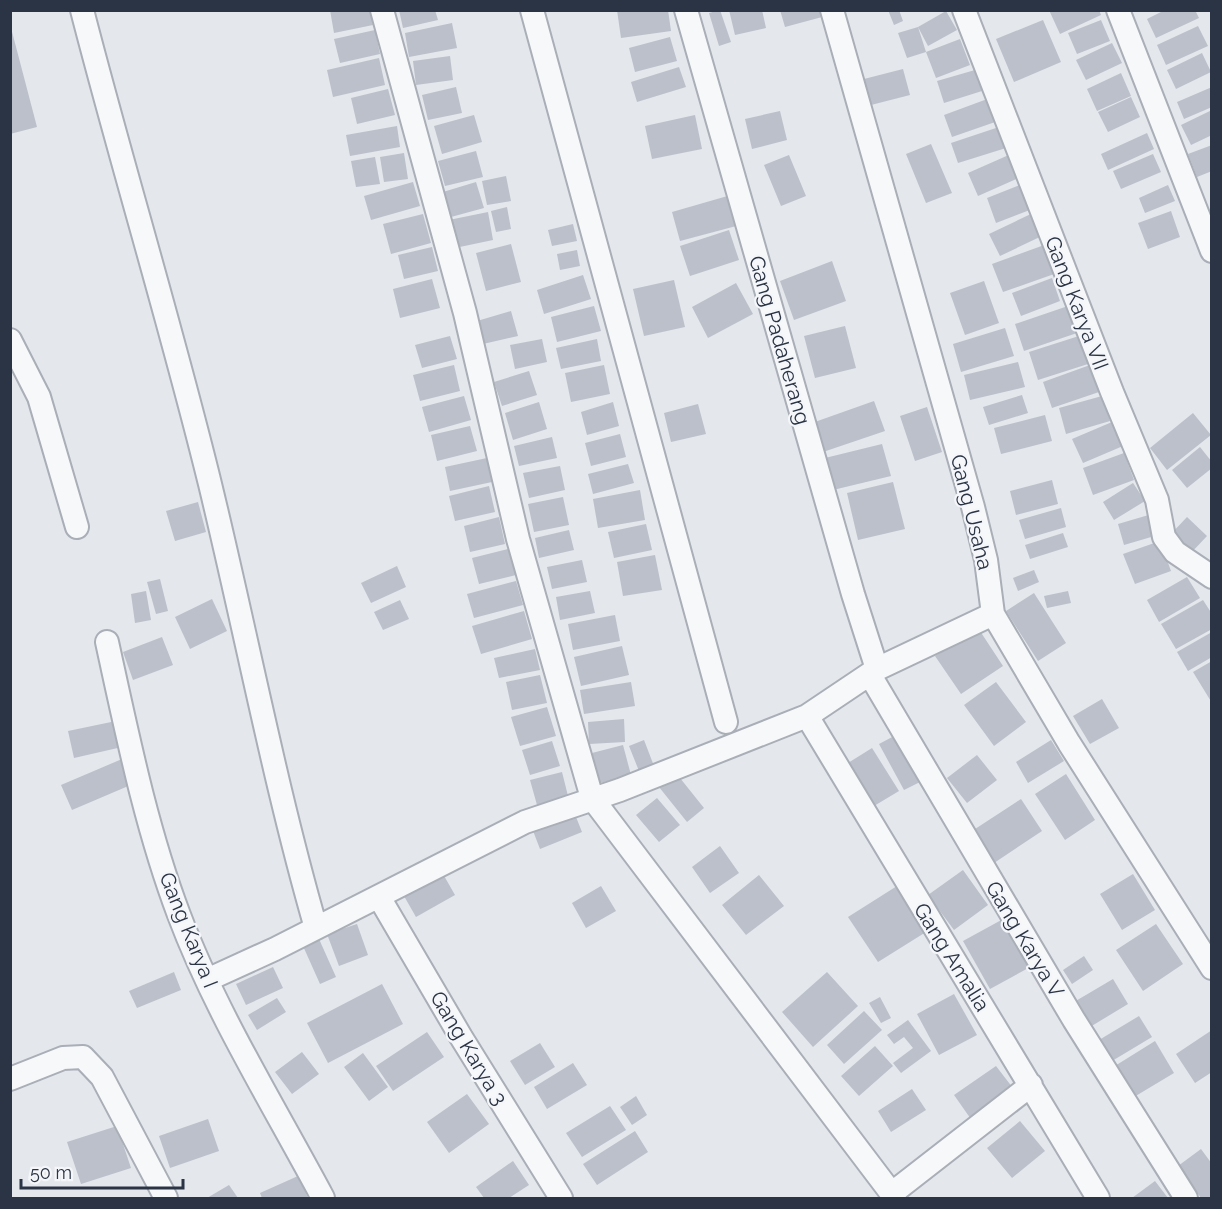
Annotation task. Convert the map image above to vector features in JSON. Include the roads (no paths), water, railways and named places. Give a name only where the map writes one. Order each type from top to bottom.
[{"type":"street","points":[[82,10],[200,444],[242,614],[294,851],[316,928]]},
{"type":"street","points":[[382,10],[465,313],[518,539],[592,798],[893,1196],[1031,1085]]},
{"type":"street","points":[[532,10],[726,722]]},
{"type":"street","name":"Gang Padaherang","points":[[686,10],[853,594],[873,672]]},
{"type":"street","name":"Gang Usaha","points":[[832,10],[974,507],[986,560],[993,614],[1068,743],[1212,968]]},
{"type":"street","name":"Gang Karya VII","points":[[964,10],[1112,392],[1157,500],[1164,537],[1175,552],[1212,577]]},
{"type":"street","points":[[1118,10],[1212,251]]},
{"type":"street","points":[[10,340],[39,397],[77,527]]},
{"type":"street","points":[[207,980],[316,928],[525,822],[620,790],[807,716],[873,672],[993,614]]},
{"type":"street","name":"Gang Karya I","points":[[107,642],[167,881],[207,980],[323,1198]]},
{"type":"street","name":"Gang Karya V","points":[[873,672],[1074,1020],[1186,1198]]},
{"type":"street","name":"Gang Amalia","points":[[807,716],[1098,1198]]},
{"type":"street","name":"Gang Karya 3","points":[[378,897],[461,1037],[561,1198]]},
{"type":"street","points":[[10,1078],[63,1058],[83,1057],[102,1077],[166,1198]]}]
